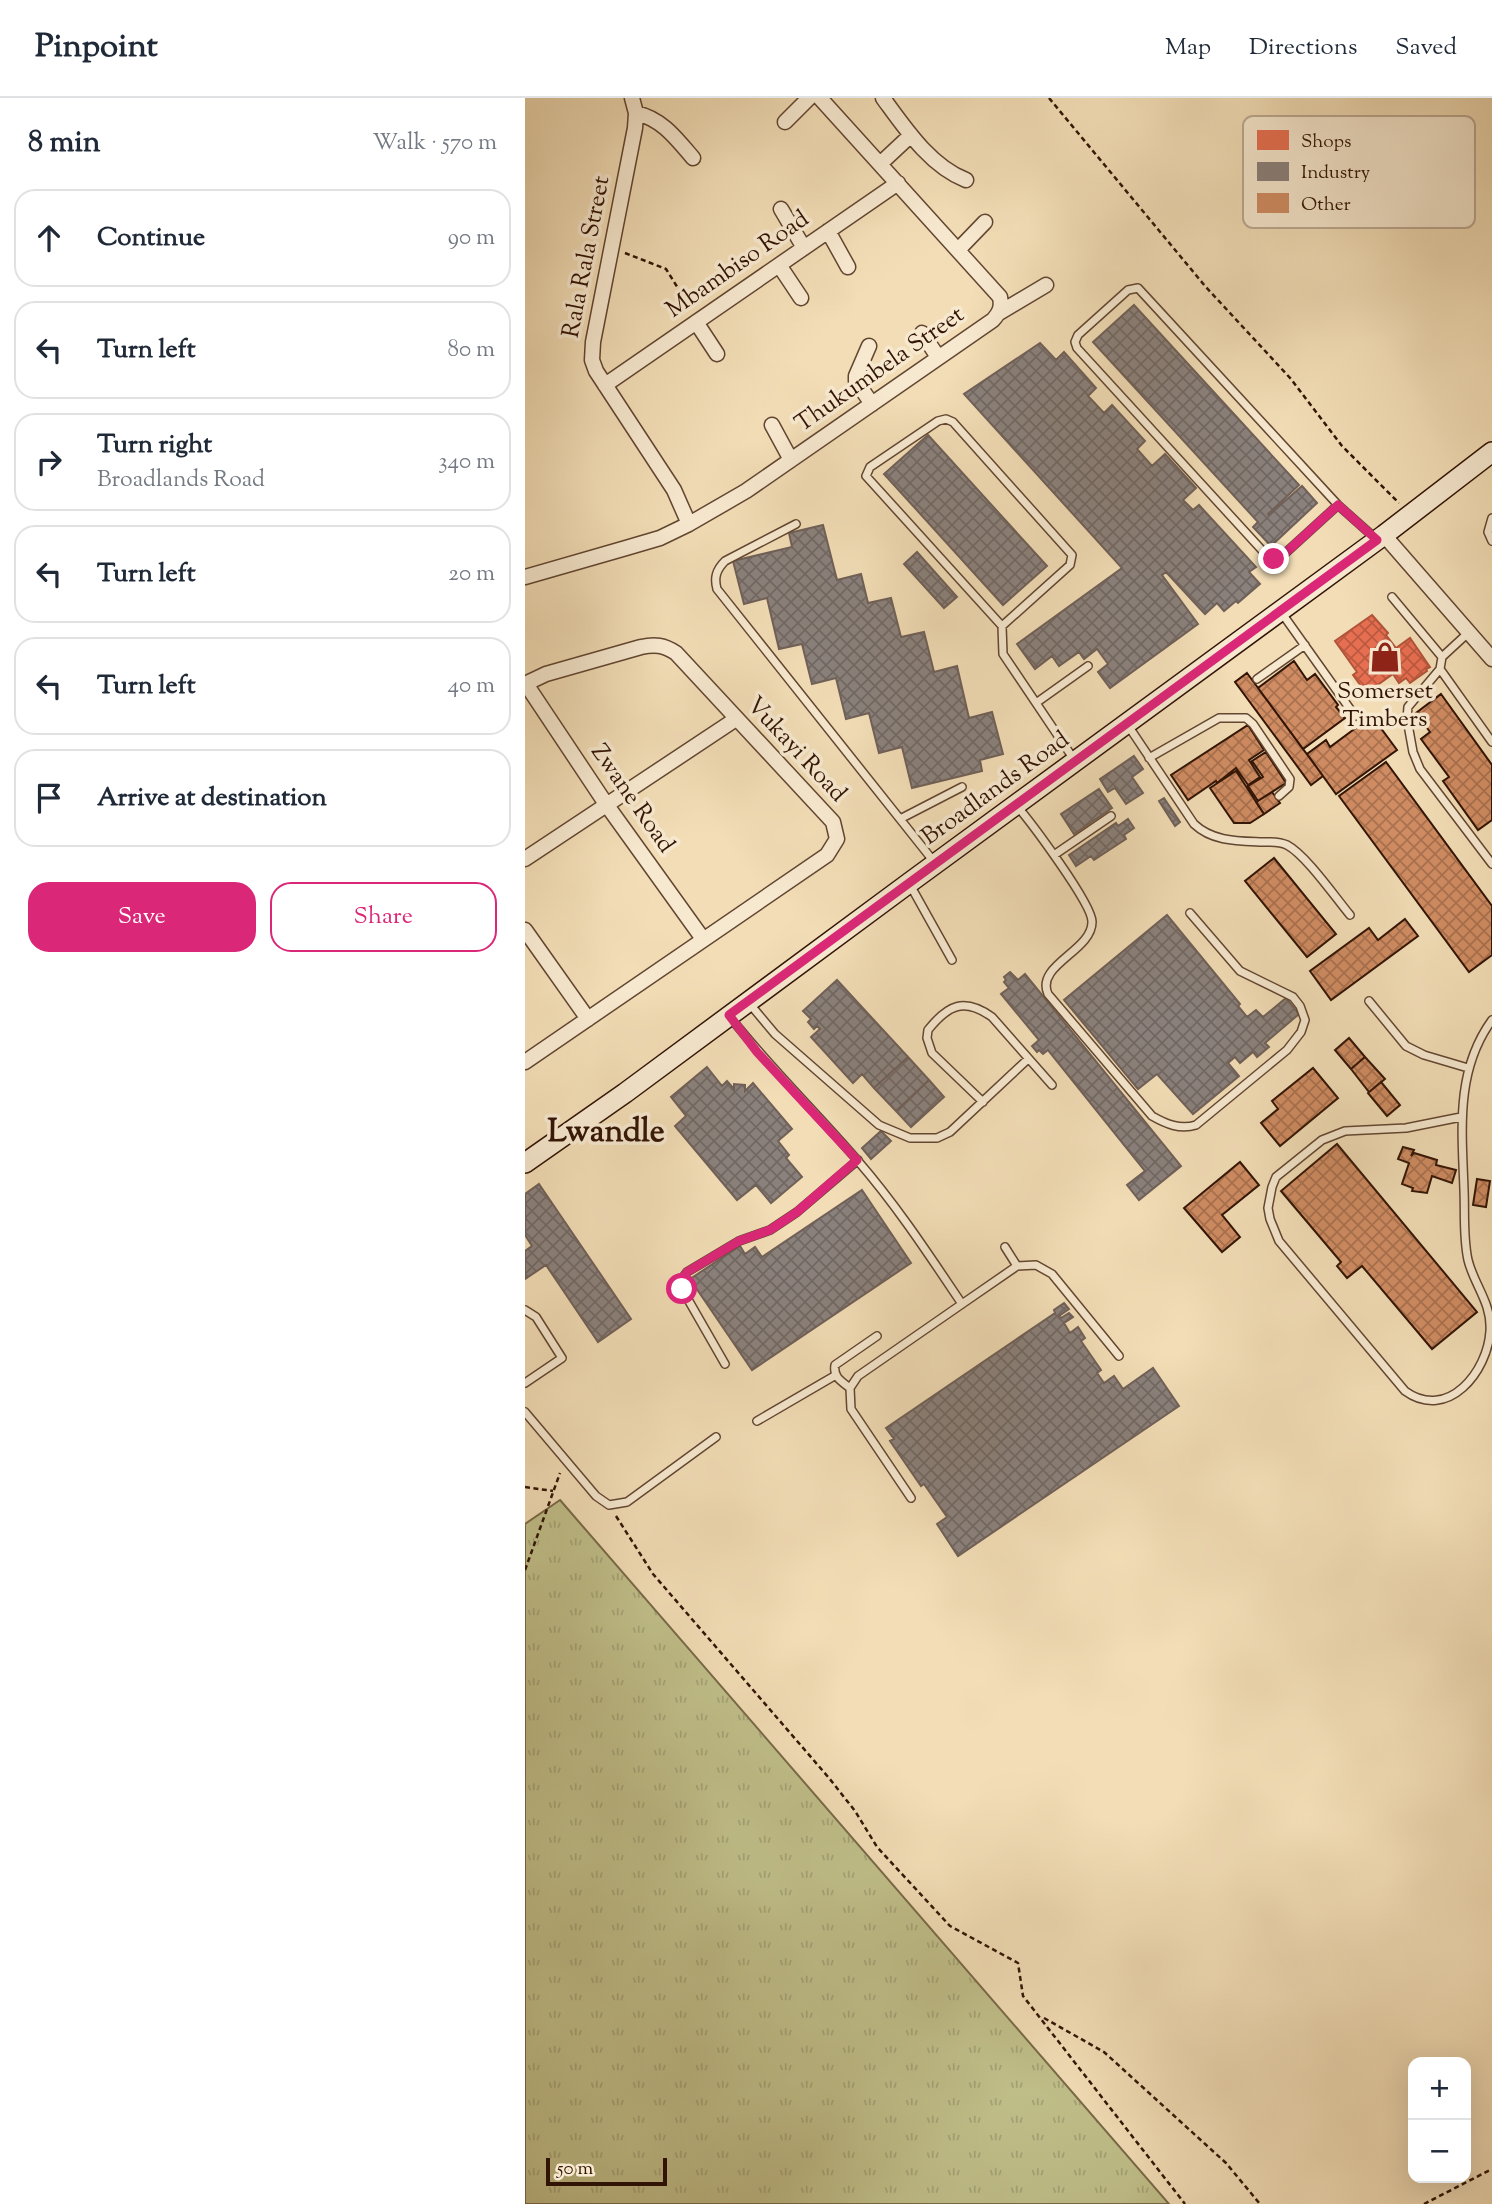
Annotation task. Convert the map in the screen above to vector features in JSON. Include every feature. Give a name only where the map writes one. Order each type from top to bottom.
[{"type":"main road","name":"Broadlands Road","points":[[525,1163],[625,1093],[1381,538],[1492,452]]},
{"type":"street","name":"Rala Rala Street","points":[[632,98],[636,113],[635,128],[593,342],[592,360],[605,385],[674,490],[689,524]]},
{"type":"street","points":[[785,122],[809,98]]},
{"type":"street","name":"Thukumbela Street","points":[[526,574],[648,541],[689,524],[747,491],[993,320],[999,313],[1002,305],[1000,297],[820,98]]},
{"type":"street","points":[[883,98],[911,135],[941,165],[966,180]]},
{"type":"street","points":[[636,113],[650,116],[661,124],[693,158]]},
{"type":"street","points":[[880,164],[911,135]]},
{"type":"street","name":"Mbambiso Road","points":[[605,385],[898,183]]},
{"type":"street","points":[[781,209],[804,248]]},
{"type":"street","points":[[958,250],[985,222]]},
{"type":"street","points":[[828,231],[848,267]]},
{"type":"street","points":[[779,265],[801,298]]},
{"type":"street","points":[[999,313],[1046,285]]},
{"type":"street","points":[[696,322],[717,354]]},
{"type":"street","points":[[922,333],[939,357]]},
{"type":"street","points":[[869,346],[856,382],[872,404]]},
{"type":"street","points":[[772,425],[791,460]]},
{"type":"street","points":[[1381,538],[1492,659]]},
{"type":"street","name":"Vukayi Road","points":[[525,684],[546,674],[641,647],[666,646],[676,653],[832,822],[837,839],[827,855],[525,1062]]},
{"type":"street","name":"Zwane Road","points":[[525,684],[703,939]]},
{"type":"street","points":[[525,859],[736,719]]},
{"type":"street","points":[[525,930],[588,1019]]},
{"type":"lane","points":[[1338,505],[1281,557],[1270,559],[1077,348],[1075,342],[1078,335],[1128,290],[1138,288],[1338,505],[1381,538]]},
{"type":"lane","points":[[1002,626],[1070,565],[1072,555],[953,422],[942,419],[870,467],[866,476],[1002,626],[1003,654],[1075,762]]},
{"type":"lane","points":[[1492,518],[1488,532],[1492,541]]},
{"type":"lane","points":[[796,524],[720,566],[715,578],[717,589],[935,863]]},
{"type":"lane","points":[[1391,597],[1442,657]]},
{"type":"lane","points":[[1280,611],[1355,716]]},
{"type":"lane","points":[[1468,632],[1442,657],[1440,670],[1408,707],[1407,719],[1413,752],[1425,776],[1492,864]]},
{"type":"lane","points":[[1257,678],[1305,645]]},
{"type":"lane","points":[[1036,703],[1088,666]]},
{"type":"lane","points":[[1440,670],[1492,742]]},
{"type":"lane","points":[[1149,758],[1219,718],[1246,718],[1253,724],[1290,779],[1289,786],[1279,796]]},
{"type":"lane","points":[[1126,724],[1193,824],[1204,834],[1239,841],[1287,845],[1298,854],[1350,915]]},
{"type":"lane","points":[[900,819],[962,787]]},
{"type":"lane","points":[[1016,805],[1035,827],[1087,907],[1093,922],[1089,935],[1047,977],[1045,988],[1048,994],[1151,1116],[1175,1127],[1187,1128],[1196,1125],[1287,1050],[1301,1032],[1305,1020],[1300,1006],[1293,998],[1281,989],[1240,971],[1190,913]]},
{"type":"lane","points":[[1053,855],[1111,816]]},
{"type":"lane","points":[[909,883],[952,960]]},
{"type":"lane","points":[[1369,1001],[1406,1046],[1424,1055],[1468,1068]]},
{"type":"lane","points":[[748,1002],[775,1034],[879,1125],[910,1138],[937,1138],[950,1132],[1028,1059]]},
{"type":"lane","points":[[982,1102],[932,1053],[927,1038],[928,1030],[933,1024],[955,1005],[981,1009],[992,1017],[1052,1085]]},
{"type":"lane","points":[[729,1015],[757,1052],[893,1203],[962,1304]]},
{"type":"lane","points":[[1461,1117],[1406,1128],[1355,1130],[1333,1135],[1322,1140],[1276,1177],[1269,1196],[1270,1219],[1279,1241],[1405,1391],[1426,1401],[1449,1397],[1472,1380],[1486,1355],[1489,1342],[1487,1305],[1473,1274],[1467,1251],[1461,1117],[1468,1068],[1481,1037],[1492,1020]]},
{"type":"lane","points":[[725,1364],[682,1289],[681,1280],[687,1272],[739,1241],[770,1230],[797,1212],[857,1160]]},
{"type":"lane","points":[[1005,1247],[1017,1266]]},
{"type":"lane","points":[[911,1498],[851,1409],[850,1388],[858,1376],[1017,1266],[1030,1264],[1048,1270],[1119,1356]]},
{"type":"lane","points":[[525,1310],[536,1317],[562,1358],[525,1383]]},
{"type":"lane","points":[[850,1388],[836,1375],[837,1362],[877,1336]]},
{"type":"lane","points":[[757,1421],[836,1375]]},
{"type":"lane","points":[[525,1412],[596,1496],[609,1505],[627,1502],[716,1437]]},
{"type":"path","points":[[1049,98],[1205,286],[1291,379],[1342,446],[1411,515]]},
{"type":"path","points":[[611,250],[666,269],[696,322]]},
{"type":"path","points":[[525,1570],[565,1460]]},
{"type":"path","points":[[525,1487],[554,1491]]},
{"type":"path","points":[[609,1505],[653,1574],[829,1777],[855,1811],[877,1847],[950,1926],[1018,1963],[1023,1996],[1185,2204]]},
{"type":"path","points":[[1041,2016],[1104,2052],[1226,2163],[1260,2204]]},
{"type":"path","points":[[1423,2204],[1492,2169]]},
{"type":"green space","points":[[560,1500],[1169,2204],[525,2204],[525,1524]]},
{"type":"building: Shops","name":"Somerset Timbers","points":[[1372,615],[1388,633],[1386,635],[1396,648],[1410,638],[1430,667],[1427,671],[1410,683],[1406,678],[1399,683],[1393,674],[1366,693],[1353,675],[1357,672],[1335,641]]},
{"type":"building: Industry","points":[[1134,305],[1299,485],[1268,514],[1302,486],[1317,503],[1271,546],[1253,527],[1258,522],[1093,342]]},
{"type":"building: Industry","points":[[1040,343],[1056,360],[1064,352],[1096,388],[1088,396],[1104,413],[1112,405],[1145,441],[1137,449],[1152,466],[1165,454],[1196,488],[1183,500],[1193,510],[1199,505],[1256,567],[1249,572],[1260,584],[1224,611],[1217,603],[1205,614],[1166,572],[1162,575],[1198,624],[1110,688],[1098,672],[1108,664],[1097,649],[1084,659],[1079,652],[1059,666],[1052,656],[1035,669],[1017,644],[1122,568],[964,394]]},
{"type":"building: Industry","points":[[928,435],[1047,566],[1003,605],[884,474]]},
{"type":"building: Industry","points":[[823,525],[837,580],[861,574],[868,603],[891,598],[901,637],[924,632],[934,672],[957,666],[969,718],[992,712],[1003,754],[980,760],[982,771],[912,788],[902,747],[879,753],[869,713],[846,719],[836,678],[812,684],[802,644],[779,649],[767,598],[744,604],[733,561],[792,547],[789,533]]},
{"type":"building: Industry","points":[[917,552],[957,597],[944,608],[904,564]]},
{"type":"building: Industry","points":[[1134,756],[1143,769],[1132,777],[1143,793],[1126,804],[1115,788],[1108,792],[1100,779]]},
{"type":"building: Industry","points":[[1099,789],[1112,808],[1074,834],[1061,814]]},
{"type":"building: Industry","points":[[1164,798],[1180,822],[1175,826],[1159,801]]},
{"type":"building: Industry","points":[[1128,819],[1134,828],[1124,835],[1126,839],[1094,860],[1091,856],[1076,866],[1069,855],[1116,823],[1118,826]]},
{"type":"building: Industry","points":[[1167,915],[1240,1004],[1238,1006],[1247,1017],[1256,1010],[1263,1017],[1286,998],[1299,1014],[1265,1043],[1269,1047],[1257,1057],[1253,1052],[1240,1063],[1235,1057],[1228,1063],[1239,1076],[1193,1114],[1157,1074],[1138,1089],[1064,1000]]},
{"type":"building: Industry","points":[[1010,972],[1018,980],[1025,974],[1181,1166],[1139,1200],[1127,1185],[1145,1171],[1048,1050],[1043,1054],[1032,1046],[1039,1040],[1001,994],[1009,988],[1004,977]]},
{"type":"building: Industry","points":[[837,980],[908,1057],[874,1088],[862,1074],[853,1083],[811,1037],[820,1029],[817,1026],[814,1029],[808,1022],[811,1019],[803,1011]]},
{"type":"building: Industry","points":[[908,1057],[929,1080],[896,1111],[874,1088]]},
{"type":"building: Industry","points":[[707,1067],[722,1086],[727,1081],[734,1089],[734,1084],[745,1085],[745,1091],[753,1083],[792,1129],[778,1141],[789,1155],[786,1158],[802,1177],[771,1203],[756,1185],[737,1200],[675,1126],[686,1116],[671,1097]]},
{"type":"building: Industry","points":[[929,1080],[944,1097],[911,1127],[896,1111]]},
{"type":"building: Industry","points":[[881,1131],[891,1141],[871,1159],[862,1148]]},
{"type":"building: Industry","points":[[539,1184],[631,1319],[598,1342],[546,1265],[525,1279],[525,1251],[532,1246],[525,1235],[525,1194]]},
{"type":"building: Industry","points":[[862,1190],[911,1263],[752,1370],[690,1279],[740,1246],[745,1254],[755,1247],[762,1257]]},
{"type":"building: Industry","points":[[1064,1303],[1069,1309],[1059,1316],[1061,1318],[1069,1313],[1073,1317],[1064,1323],[1070,1333],[1078,1327],[1085,1338],[1081,1341],[1101,1370],[1097,1373],[1104,1383],[1114,1376],[1123,1389],[1153,1368],[1179,1406],[958,1556],[937,1524],[947,1517],[924,1484],[921,1486],[890,1441],[894,1439],[886,1428],[1055,1313],[1054,1310]]},
{"type":"building: Other","points":[[1294,661],[1307,680],[1315,674],[1345,718],[1303,749],[1258,688]]},
{"type":"building: Other","points":[[1247,673],[1323,776],[1311,785],[1235,682]]},
{"type":"building: Other","points":[[1441,694],[1492,765],[1492,820],[1478,830],[1443,781],[1449,777],[1421,739],[1430,732],[1416,713]]},
{"type":"building: Other","points":[[1372,716],[1397,750],[1336,794],[1307,754],[1326,740],[1330,747]]},
{"type":"building: Other","points":[[1248,725],[1264,750],[1249,760],[1260,777],[1248,785],[1236,768],[1188,800],[1171,775]]},
{"type":"building: Other","points":[[1266,752],[1286,783],[1258,801],[1248,786],[1263,777],[1252,761]]},
{"type":"building: Other","points":[[1386,762],[1492,906],[1492,955],[1469,972],[1339,796]]},
{"type":"building: Other","points":[[1236,771],[1264,814],[1250,823],[1234,823],[1210,788]]},
{"type":"building: Other","points":[[1272,792],[1280,803],[1264,814],[1256,802]]},
{"type":"building: Other","points":[[1274,858],[1336,934],[1307,957],[1245,881]]},
{"type":"building: Other","points":[[1405,919],[1418,936],[1331,1000],[1310,971],[1369,928],[1378,940]]},
{"type":"building: Other","points":[[1349,1038],[1365,1057],[1351,1069],[1335,1050]]},
{"type":"building: Other","points":[[1365,1057],[1385,1079],[1369,1092],[1351,1069]]},
{"type":"building: Other","points":[[1313,1068],[1338,1098],[1280,1146],[1261,1123],[1278,1109],[1272,1101]]},
{"type":"building: Other","points":[[1381,1082],[1400,1105],[1387,1116],[1368,1093]]},
{"type":"building: Other","points":[[1337,1144],[1477,1312],[1432,1349],[1362,1266],[1347,1278],[1337,1266],[1341,1262],[1281,1191]]},
{"type":"building: Other","points":[[1403,1147],[1414,1150],[1411,1156],[1414,1153],[1437,1160],[1436,1165],[1456,1170],[1452,1183],[1432,1176],[1427,1193],[1412,1191],[1413,1188],[1402,1184],[1409,1163],[1398,1159]]},
{"type":"building: Other","points":[[1240,1162],[1259,1185],[1222,1215],[1240,1237],[1222,1252],[1184,1208]]},
{"type":"building: Other","points":[[1477,1179],[1490,1181],[1486,1207],[1473,1205]]},
{"type":"place","name":"Somerset Timbers","points":[[1385,657]]},
{"type":"district","name":"Lwandle","points":[[606,1133]]},
{"type":"route","points":[[682,1289],[681,1280],[687,1272],[739,1241],[770,1230],[797,1212],[857,1160],[757,1052],[729,1015],[1377,540],[1338,505],[1281,557],[1274,559]]}]
